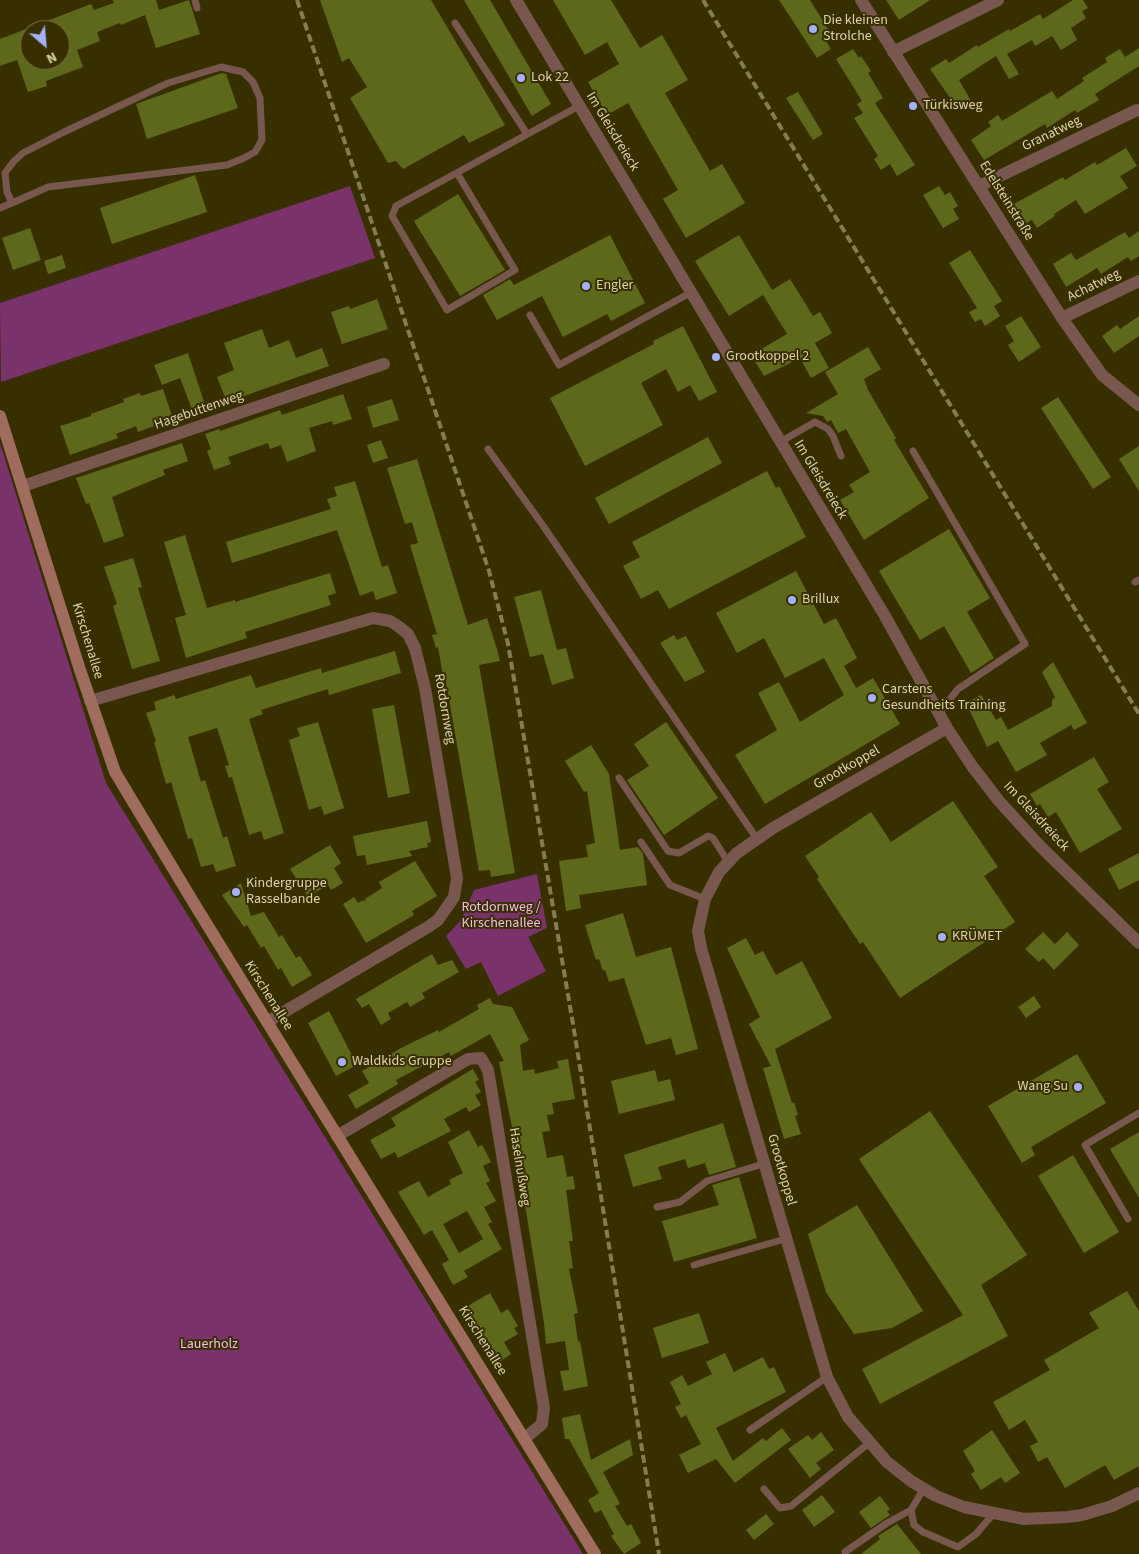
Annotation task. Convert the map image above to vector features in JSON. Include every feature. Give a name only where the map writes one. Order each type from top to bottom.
[{"type":"street","name":"Im Gleisdreieck","points":[[516,0],[885,616],[947,728],[998,801],[1039,845],[1139,943]]},
{"type":"street","name":"Edelsteinstraße","points":[[861,0],[1062,318],[1102,375],[1139,405]]},
{"type":"street","points":[[893,52],[998,0]]},
{"type":"street","name":"Granatweg","points":[[979,186],[1137,110]]},
{"type":"street","name":"Achatweg","points":[[1062,318],[1139,281]]},
{"type":"street","name":"Hagebuttenweg","points":[[23,486],[384,364]]},
{"type":"street","name":"Kirschenallee","points":[[0,416],[106,750],[120,782],[595,1554]]},
{"type":"street","name":"Rotdornweg","points":[[90,701],[373,618],[390,621],[398,626],[408,634],[416,648],[425,688],[457,878],[454,897],[438,920],[428,927],[267,1022]]},
{"type":"street","name":"Grootkoppel","points":[[947,728],[757,839],[728,862],[711,884],[705,899],[698,931],[701,948],[826,1377],[848,1417],[887,1462],[924,1488],[964,1507],[1024,1519],[1082,1515],[1139,1494]]},
{"type":"street","name":"Haselnußweg","points":[[337,1136],[468,1059],[481,1058],[488,1070],[544,1408],[542,1424],[525,1438]]},
{"type":"lane","points":[[194,0],[197,8]]},
{"type":"lane","points":[[455,23],[527,134]]},
{"type":"lane","points":[[0,208],[12,203],[48,187],[227,165],[244,158],[255,152],[262,140],[260,98],[253,82],[243,72],[221,67],[168,83],[64,132],[23,153],[5,173],[7,192],[12,203]]},
{"type":"lane","points":[[457,173],[515,270],[447,310],[392,216],[396,206],[579,106]]},
{"type":"lane","points":[[530,315],[559,364],[690,293]]},
{"type":"lane","points":[[780,442],[815,422],[828,429],[841,456]]},
{"type":"lane","points":[[488,449],[555,543],[757,839]]},
{"type":"lane","points":[[913,451],[1025,644],[958,689],[939,713]]},
{"type":"lane","points":[[619,778],[668,851],[679,853],[708,836],[713,838],[728,862]]},
{"type":"lane","points":[[641,842],[670,885],[705,899]]},
{"type":"lane","points":[[1128,1220],[1085,1145],[1139,1114]]},
{"type":"lane","points":[[657,1207],[680,1202],[707,1180],[764,1164]]},
{"type":"lane","points":[[694,1265],[785,1239]]},
{"type":"lane","points":[[750,1430],[826,1377]]},
{"type":"lane","points":[[764,1488],[780,1508],[791,1506],[869,1443]]},
{"type":"lane","points":[[845,1552],[887,1523],[911,1510],[924,1488]]},
{"type":"lane","points":[[911,1510],[914,1525],[923,1532],[958,1547],[976,1534],[994,1513]]},
{"type":"green space","points":[[350,186],[375,258],[1,382],[0,303]]},
{"type":"green space","name":"Lauerholz","points":[[0,443],[106,783],[583,1554],[0,1554]]},
{"type":"green space","name":"Rotdornweg / Kirschenallee","points":[[537,874],[547,928],[528,937],[546,971],[498,996],[481,962],[466,969],[446,936],[461,920],[474,890]]},
{"type":"building","points":[[113,0],[156,0],[159,10],[189,0],[200,34],[156,48],[145,15],[121,25],[120,23],[97,32],[100,41],[77,50],[83,67],[46,81],[47,86],[28,92],[20,70],[70,70],[70,20],[49,20],[91,4],[94,10],[114,3]]},
{"type":"building","points":[[320,0],[431,0],[505,125],[469,143],[464,135],[403,169],[396,161],[388,163],[350,98],[367,87],[349,58],[342,62]]},
{"type":"building","points":[[464,0],[490,0],[551,104],[532,116]]},
{"type":"building","points":[[553,0],[611,0],[640,48],[662,35],[688,80],[665,93],[710,171],[722,164],[745,203],[686,238],[663,199],[678,190],[628,103],[607,115],[588,82],[619,64],[607,42],[585,55]]},
{"type":"building","points":[[779,0],[810,0],[829,31],[822,35],[831,49],[817,58]]},
{"type":"building","points":[[886,0],[930,0],[899,20]]},
{"type":"building","points":[[1073,0],[1083,0],[1088,8],[1082,11],[1086,18],[1071,28],[1077,40],[1061,50],[1052,36],[1035,46],[1032,40],[1007,54],[1019,74],[1009,79],[996,56],[959,80],[971,101],[957,108],[930,69],[946,59],[949,63],[977,45],[978,47],[1040,14],[1043,19]]},
{"type":"building","points":[[20,31],[20,69],[17,60],[0,66],[0,39]]},
{"type":"building","points":[[1139,48],[1139,66],[1095,94],[1099,100],[1077,113],[1075,110],[1047,128],[1045,124],[984,160],[971,140],[991,126],[988,122],[998,115],[1002,121],[1052,91],[1057,99],[1084,81],[1082,78],[1107,62],[1105,58],[1120,49],[1125,57]]},
{"type":"building","points":[[853,49],[859,58],[861,56],[871,71],[868,73],[883,98],[875,103],[915,165],[897,176],[890,164],[881,170],[874,159],[878,156],[854,118],[863,113],[857,104],[862,101],[836,59]]},
{"type":"building","points":[[222,73],[226,74],[238,108],[147,139],[136,104]]},
{"type":"building","points":[[798,92],[823,134],[813,140],[786,98]]},
{"type":"building","points":[[1126,148],[1137,166],[1120,176],[1128,188],[1085,214],[1076,200],[1037,228],[1032,220],[1026,223],[1014,204],[1063,177],[1065,180],[1095,162],[1097,165]]},
{"type":"building","points":[[195,175],[207,212],[112,244],[100,208]]},
{"type":"building","points":[[939,186],[945,195],[950,192],[958,206],[953,209],[959,219],[943,228],[923,195]]},
{"type":"building","points":[[458,194],[505,270],[460,296],[414,221]]},
{"type":"building","points":[[30,228],[41,260],[13,270],[2,238]]},
{"type":"building","points":[[1139,231],[1139,256],[1131,261],[1128,257],[1101,274],[1097,268],[1066,287],[1053,264],[1071,253],[1076,260],[1125,232],[1129,238]]},
{"type":"building","name":"Engler","points":[[610,235],[645,303],[611,321],[607,314],[563,337],[542,296],[497,320],[483,295],[510,279],[514,285]]},
{"type":"building","points":[[739,235],[772,290],[790,279],[813,316],[820,312],[832,333],[815,343],[829,368],[811,378],[800,358],[764,376],[751,355],[787,334],[763,295],[729,316],[695,261]]},
{"type":"building","points":[[970,250],[1002,301],[994,306],[1000,316],[985,326],[981,319],[975,322],[969,312],[977,308],[949,263]]},
{"type":"building","points":[[62,255],[66,268],[48,274],[44,261]]},
{"type":"building","points":[[377,299],[388,329],[342,344],[331,312],[349,306],[350,309]]},
{"type":"building","points":[[1021,316],[1041,347],[1019,362],[1008,345],[1014,341],[1005,326]]},
{"type":"building","points":[[1139,316],[1139,336],[1114,353],[1102,336],[1117,325],[1120,329]]},
{"type":"building","points":[[683,326],[717,392],[699,401],[690,385],[678,392],[666,369],[641,383],[663,425],[585,466],[550,398],[654,344],[653,341]]},
{"type":"building","points":[[262,329],[269,348],[289,340],[296,358],[322,348],[329,366],[227,402],[217,377],[234,370],[224,343]]},
{"type":"building","points":[[868,347],[881,369],[864,379],[868,390],[896,438],[894,440],[929,498],[864,540],[840,500],[854,492],[849,485],[870,472],[846,429],[838,433],[831,420],[827,422],[823,416],[806,413],[838,394],[825,372]]},
{"type":"building","points":[[188,353],[206,408],[193,412],[180,378],[162,385],[154,365]]},
{"type":"building","points":[[163,389],[172,416],[153,422],[154,426],[138,432],[136,426],[116,434],[118,438],[70,455],[60,426],[91,416],[91,414],[124,402],[123,399],[140,393],[141,396]]},
{"type":"building","points":[[343,394],[352,419],[333,425],[332,421],[309,428],[316,451],[287,462],[281,445],[270,449],[268,443],[228,457],[231,464],[214,470],[207,451],[211,449],[205,434],[219,429],[220,431],[280,410],[282,415]]},
{"type":"building","points":[[1058,397],[1111,477],[1093,489],[1041,408]]},
{"type":"building","points":[[392,399],[399,420],[373,428],[367,407]]},
{"type":"building","points":[[708,437],[722,463],[609,524],[595,498]]},
{"type":"building","points":[[381,440],[388,458],[373,463],[367,445]]},
{"type":"building","points":[[182,443],[188,461],[163,470],[165,475],[112,497],[124,536],[104,543],[89,503],[86,504],[76,478]]},
{"type":"building","points":[[1139,446],[1139,491],[1119,459]]},
{"type":"building","points":[[417,459],[468,625],[487,618],[500,661],[479,665],[515,873],[491,877],[490,870],[479,871],[445,676],[443,676],[438,647],[436,648],[432,635],[437,634],[410,545],[418,543],[412,522],[405,524],[387,468]]},
{"type":"building","points":[[767,471],[776,488],[779,486],[806,537],[669,609],[658,590],[641,599],[623,566],[640,557],[632,542]]},
{"type":"building","points":[[355,481],[382,567],[388,565],[397,593],[376,600],[373,591],[360,596],[337,530],[232,563],[226,542],[331,509],[327,499],[337,496],[334,487]]},
{"type":"building","points":[[949,529],[990,598],[967,612],[994,658],[971,673],[944,626],[920,640],[879,571]]},
{"type":"building","points":[[185,535],[207,608],[235,600],[235,602],[330,573],[336,593],[328,596],[331,605],[245,632],[247,638],[186,658],[175,618],[186,615],[164,542]]},
{"type":"building","points":[[133,558],[142,587],[138,588],[160,661],[132,669],[113,606],[117,604],[104,567]]},
{"type":"building","points":[[796,571],[824,624],[836,618],[857,658],[844,666],[856,688],[873,678],[900,724],[765,804],[735,755],[777,730],[758,693],[779,682],[800,722],[844,695],[824,658],[785,678],[764,638],[737,653],[716,613]]},
{"type":"building","points":[[541,590],[557,650],[566,648],[574,678],[552,685],[543,654],[530,657],[514,597]]},
{"type":"building","points":[[674,635],[677,640],[686,636],[705,672],[685,682],[660,643]]},
{"type":"building","points":[[395,651],[401,673],[329,695],[328,689],[261,710],[263,714],[249,719],[284,833],[264,840],[261,831],[249,835],[232,777],[229,778],[225,766],[229,765],[217,728],[188,737],[201,782],[205,780],[223,838],[227,836],[236,866],[216,872],[213,864],[201,867],[192,838],[188,839],[171,782],[166,784],[154,742],[156,741],[146,713],[156,710],[154,702],[174,695],[176,699],[251,675],[256,688],[321,668],[322,673]]},
{"type":"building","points":[[1053,662],[1087,723],[1074,730],[1071,725],[1040,743],[1047,755],[1016,772],[998,741],[987,747],[966,703],[981,695],[996,720],[1001,717],[1008,730],[1052,706],[1052,700],[1055,697],[1042,672]]},
{"type":"building","points":[[394,705],[410,793],[388,798],[372,709]]},
{"type":"building","points":[[318,722],[344,808],[324,815],[321,806],[309,810],[289,740],[300,736],[297,728]]},
{"type":"building","points":[[666,722],[718,798],[664,835],[627,780],[649,766],[634,744]]},
{"type":"building","points":[[591,745],[609,774],[620,850],[638,847],[643,854],[647,885],[579,895],[581,908],[566,911],[559,861],[588,857],[586,845],[595,843],[587,791],[584,792],[565,761]]},
{"type":"building","points":[[1094,757],[1109,782],[1097,789],[1122,829],[1080,853],[1056,812],[1048,817],[1040,804],[1037,806],[1030,794]]},
{"type":"building","points":[[953,801],[998,867],[984,876],[1015,922],[900,998],[863,942],[860,944],[817,879],[819,877],[805,856],[871,812],[891,842]]},
{"type":"building","points":[[427,821],[431,842],[427,843],[428,847],[409,851],[412,856],[367,865],[365,855],[357,856],[353,836]]},
{"type":"building","points":[[330,845],[341,863],[334,868],[343,883],[331,890],[328,885],[308,897],[290,869]]},
{"type":"building","points":[[1139,853],[1139,880],[1119,890],[1108,869]]},
{"type":"building","points":[[415,861],[437,896],[412,911],[414,915],[366,943],[343,904],[354,897],[358,903],[364,900],[366,904],[365,899],[382,888],[379,882]]},
{"type":"building","points":[[241,883],[251,916],[264,912],[279,937],[282,935],[296,958],[300,956],[312,975],[292,987],[281,968],[278,970],[264,946],[261,948],[247,925],[244,927],[222,895]]},
{"type":"building","points":[[623,913],[636,957],[671,947],[698,1049],[676,1055],[671,1038],[646,1045],[624,978],[609,982],[599,959],[596,960],[585,925]]},
{"type":"building","points":[[1043,932],[1055,944],[1067,932],[1079,945],[1054,970],[1043,958],[1039,962],[1025,949]]},
{"type":"building","points":[[746,938],[755,955],[763,951],[776,975],[802,961],[832,1018],[775,1049],[792,1103],[794,1102],[798,1115],[795,1116],[801,1134],[784,1139],[763,1068],[771,1066],[749,1024],[760,1017],[727,948]]},
{"type":"building","points":[[432,954],[438,965],[452,960],[459,972],[422,993],[425,998],[410,1007],[407,1002],[388,1013],[391,1019],[381,1025],[369,1004],[362,1008],[356,999]]},
{"type":"building","points":[[1034,996],[1041,1007],[1026,1018],[1018,1007]]},
{"type":"building","points":[[490,998],[493,1004],[512,1007],[529,1040],[520,1045],[523,1071],[534,1069],[535,1074],[559,1068],[557,1061],[568,1059],[575,1099],[552,1103],[554,1114],[547,1115],[550,1131],[542,1132],[547,1158],[563,1155],[567,1177],[573,1176],[575,1189],[566,1190],[573,1241],[569,1241],[573,1268],[569,1269],[578,1313],[574,1314],[578,1342],[580,1341],[588,1386],[564,1391],[560,1371],[569,1370],[565,1341],[546,1344],[515,1142],[499,1062],[504,1061],[490,1034],[451,1056],[449,1052],[396,1080],[398,1084],[356,1109],[348,1095],[369,1083],[362,1071],[401,1048],[438,1030],[439,1032],[479,1009],[477,1005]]},
{"type":"building","points":[[329,1011],[357,1065],[336,1076],[308,1023]]},
{"type":"building","points":[[1077,1054],[1106,1103],[1031,1147],[1035,1155],[1022,1163],[988,1106]]},
{"type":"building","points":[[473,1069],[479,1080],[475,1082],[481,1092],[475,1095],[481,1105],[469,1112],[466,1107],[444,1119],[451,1131],[398,1158],[395,1152],[381,1159],[370,1140],[396,1126],[391,1118]]},
{"type":"building","points":[[655,1070],[658,1082],[670,1079],[675,1100],[619,1114],[611,1081]]},
{"type":"building","points":[[930,1111],[1027,1255],[981,1285],[1008,1336],[880,1404],[862,1369],[963,1315],[859,1159]]},
{"type":"building","points":[[723,1123],[736,1167],[709,1175],[705,1163],[688,1168],[685,1159],[658,1167],[662,1179],[633,1187],[624,1155]]},
{"type":"building","points":[[469,1130],[478,1147],[482,1145],[491,1162],[483,1166],[490,1181],[486,1183],[496,1201],[484,1207],[492,1222],[488,1224],[502,1249],[464,1271],[468,1277],[453,1285],[442,1264],[449,1260],[432,1230],[424,1235],[398,1192],[419,1181],[428,1197],[451,1184],[449,1180],[463,1173],[448,1142]],"holes":[[[467,1211],[483,1239],[459,1253],[443,1224]]]},
{"type":"building","points":[[1139,1132],[1139,1198],[1110,1149]]},
{"type":"building","points":[[1073,1155],[1119,1232],[1084,1253],[1038,1176]]},
{"type":"building","points":[[739,1177],[757,1238],[674,1262],[662,1221],[719,1205],[712,1185]]},
{"type":"building","points":[[857,1205],[923,1311],[892,1328],[854,1334],[826,1292],[808,1234]]},
{"type":"building","points":[[1127,1291],[1139,1311],[1139,1466],[1114,1480],[1105,1465],[1065,1488],[1047,1457],[1038,1462],[1030,1446],[1038,1442],[1025,1420],[1009,1430],[993,1402],[1050,1370],[1044,1360],[1099,1328],[1089,1313]]},
{"type":"building","points":[[490,1293],[501,1313],[508,1309],[518,1326],[514,1328],[518,1334],[504,1342],[511,1354],[499,1362],[466,1307]]},
{"type":"building","points":[[699,1313],[709,1343],[662,1358],[653,1328]]},
{"type":"building","points":[[725,1353],[734,1372],[763,1357],[769,1369],[774,1367],[786,1392],[716,1428],[733,1461],[763,1438],[766,1441],[782,1428],[791,1440],[735,1483],[716,1459],[688,1473],[679,1455],[701,1444],[686,1415],[681,1418],[675,1407],[681,1404],[670,1382],[682,1375],[688,1386],[712,1374],[706,1362]]},
{"type":"building","points":[[580,1414],[591,1460],[630,1439],[633,1455],[603,1472],[620,1504],[615,1506],[627,1526],[631,1524],[641,1543],[624,1554],[611,1536],[614,1534],[601,1510],[595,1513],[588,1500],[599,1493],[569,1439],[565,1439],[562,1418]]},
{"type":"building","points":[[992,1430],[1020,1473],[1005,1483],[1001,1477],[981,1490],[971,1474],[975,1471],[963,1451]]},
{"type":"building","points":[[821,1432],[834,1450],[816,1463],[821,1469],[810,1478],[788,1449],[808,1435],[812,1440]]},
{"type":"building","points":[[822,1495],[835,1512],[814,1527],[802,1510]]},
{"type":"building","points":[[880,1496],[890,1509],[887,1511],[890,1515],[871,1528],[859,1512]]},
{"type":"building","points":[[766,1514],[774,1524],[754,1540],[746,1530]]},
{"type":"building","points":[[897,1524],[921,1554],[861,1554],[880,1539],[878,1536]]},
{"type":"railway","points":[[297,0],[489,571],[508,644],[573,1024],[659,1554]]},
{"type":"railway","points":[[703,0],[1139,714]]},
{"type":"place","name":"Die kleinen Strolche","points":[[813,29]]},
{"type":"place","name":"Lok 22","points":[[521,78]]},
{"type":"place","name":"Türkisweg","points":[[913,106]]},
{"type":"place","name":"Engler","points":[[586,286]]},
{"type":"place","name":"Grootkoppel 2","points":[[716,357]]},
{"type":"place","name":"Brillux","points":[[792,600]]},
{"type":"place","name":"Carstens Gesundheits Training","points":[[872,698]]},
{"type":"place","name":"Kindergruppe Rasselbande","points":[[236,892]]},
{"type":"place","name":"KRÜMET","points":[[942,937]]},
{"type":"place","name":"Waldkids Gruppe","points":[[342,1062]]},
{"type":"place","name":"Wang Su","points":[[1078,1087]]}]
